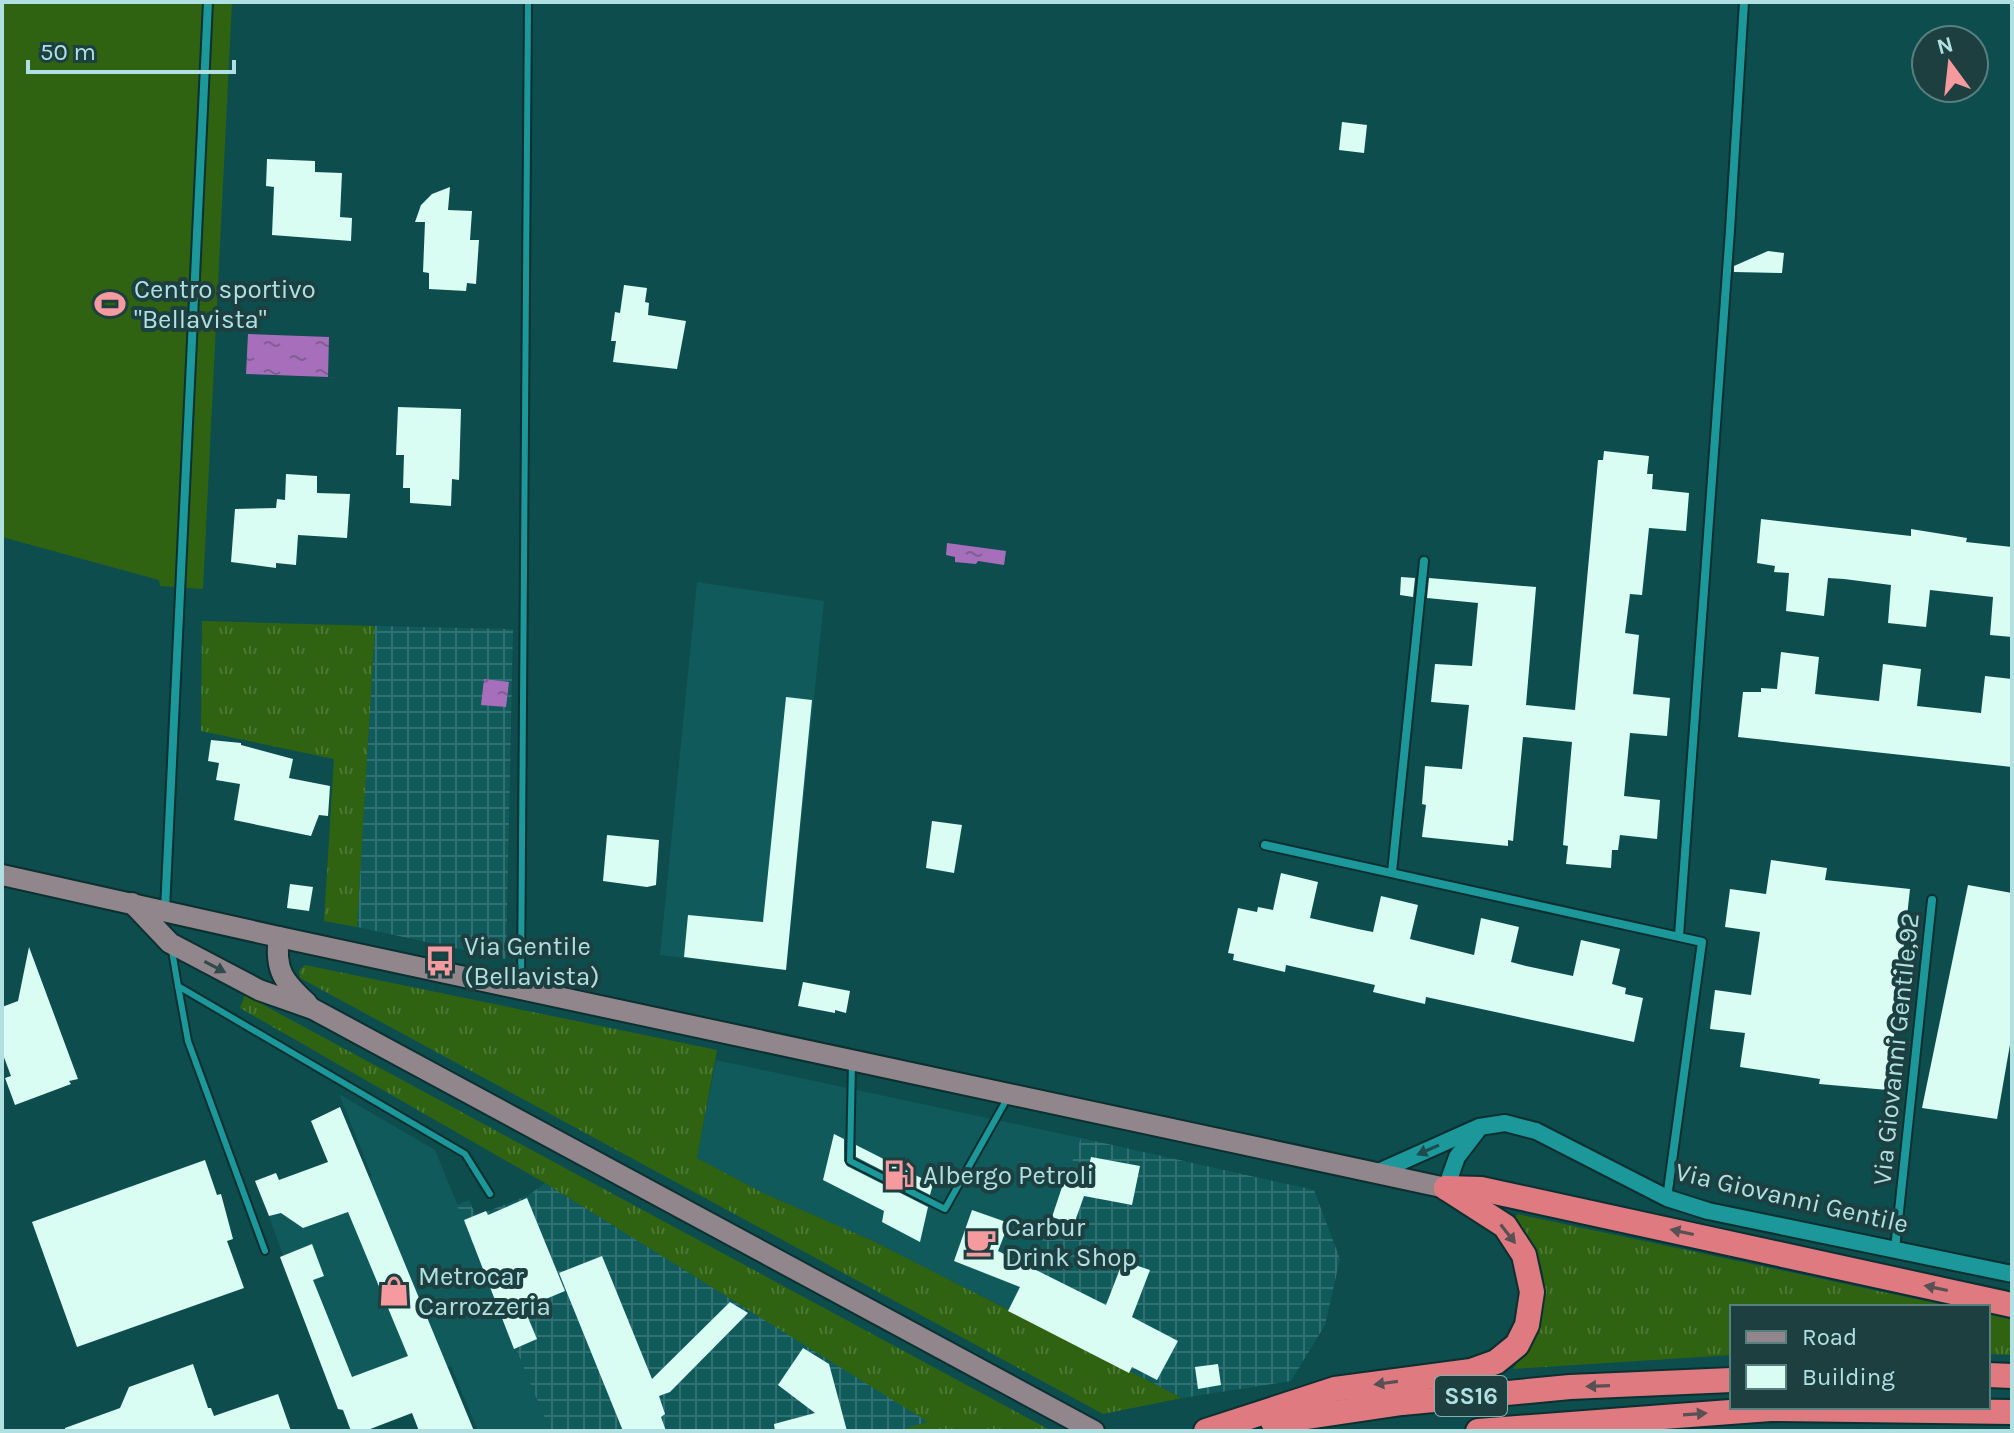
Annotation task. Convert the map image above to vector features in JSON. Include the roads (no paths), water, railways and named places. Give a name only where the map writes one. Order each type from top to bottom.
[{"type":"highway","points":[[1446,1188],[1481,1189],[2012,1305]]},
{"type":"highway","points":[[1208,1431],[1335,1389],[1471,1371],[1496,1362],[1517,1345],[1527,1325],[1532,1292],[1524,1255],[1505,1226],[1446,1188]]},
{"type":"highway","points":[[1990,1375],[2012,1376]]},
{"type":"highway","name":"SS16","points":[[1208,1431],[1402,1403],[1570,1387],[1730,1380]]},
{"type":"highway","name":"SS16","points":[[1478,1431],[1770,1409],[2012,1412]]},
{"type":"main road","points":[[2,875],[1446,1188]]},
{"type":"main road","points":[[132,903],[170,943],[259,990],[313,1009],[1094,1431]]},
{"type":"main road","points":[[279,937],[276,957],[286,983],[313,1009]]},
{"type":"street","points":[[165,910],[208,2]]},
{"type":"street","points":[[1679,936],[1744,2]]},
{"type":"street","points":[[1392,872],[1424,561]]},
{"type":"street","points":[[1265,845],[1702,942],[1667,1198]]},
{"type":"street","name":"Via Giovanni Gentile,92","points":[[1895,1250],[1932,900]]},
{"type":"street","name":"Via Giovanni Gentile","points":[[1479,1127],[1505,1123],[1536,1131],[1667,1198],[1708,1211],[2012,1274]]},
{"type":"street","points":[[1376,1173],[1479,1127]]},
{"type":"street","points":[[1446,1188],[1457,1157],[1479,1127]]},
{"type":"lane","points":[[521,987],[528,2]]},
{"type":"lane","points":[[170,943],[188,1041],[265,1251]]},
{"type":"lane","points":[[178,986],[465,1154],[490,1194]]},
{"type":"lane","points":[[852,1059],[850,1161],[945,1209],[1010,1094]]},
{"type":"water","points":[[248,334],[329,337],[328,377],[246,374]]},
{"type":"water","points":[[947,543],[1006,551],[1004,565],[978,561],[976,564],[955,562],[955,557],[946,555]]},
{"type":"water","points":[[484,679],[509,682],[506,707],[481,705]]},
{"type":"place","name":"Centro sportivo \"Bellavista\"","points":[[110,304]]},
{"type":"place","name":"Via Gentile (Bellavista)","points":[[440,961]]},
{"type":"place","name":"Albergo Petroli","points":[[899,1175]]},
{"type":"place","name":"Carbur Drink Shop","points":[[981,1242]]},
{"type":"place","name":"Metrocar Carrozzeria","points":[[394,1291]]}]
